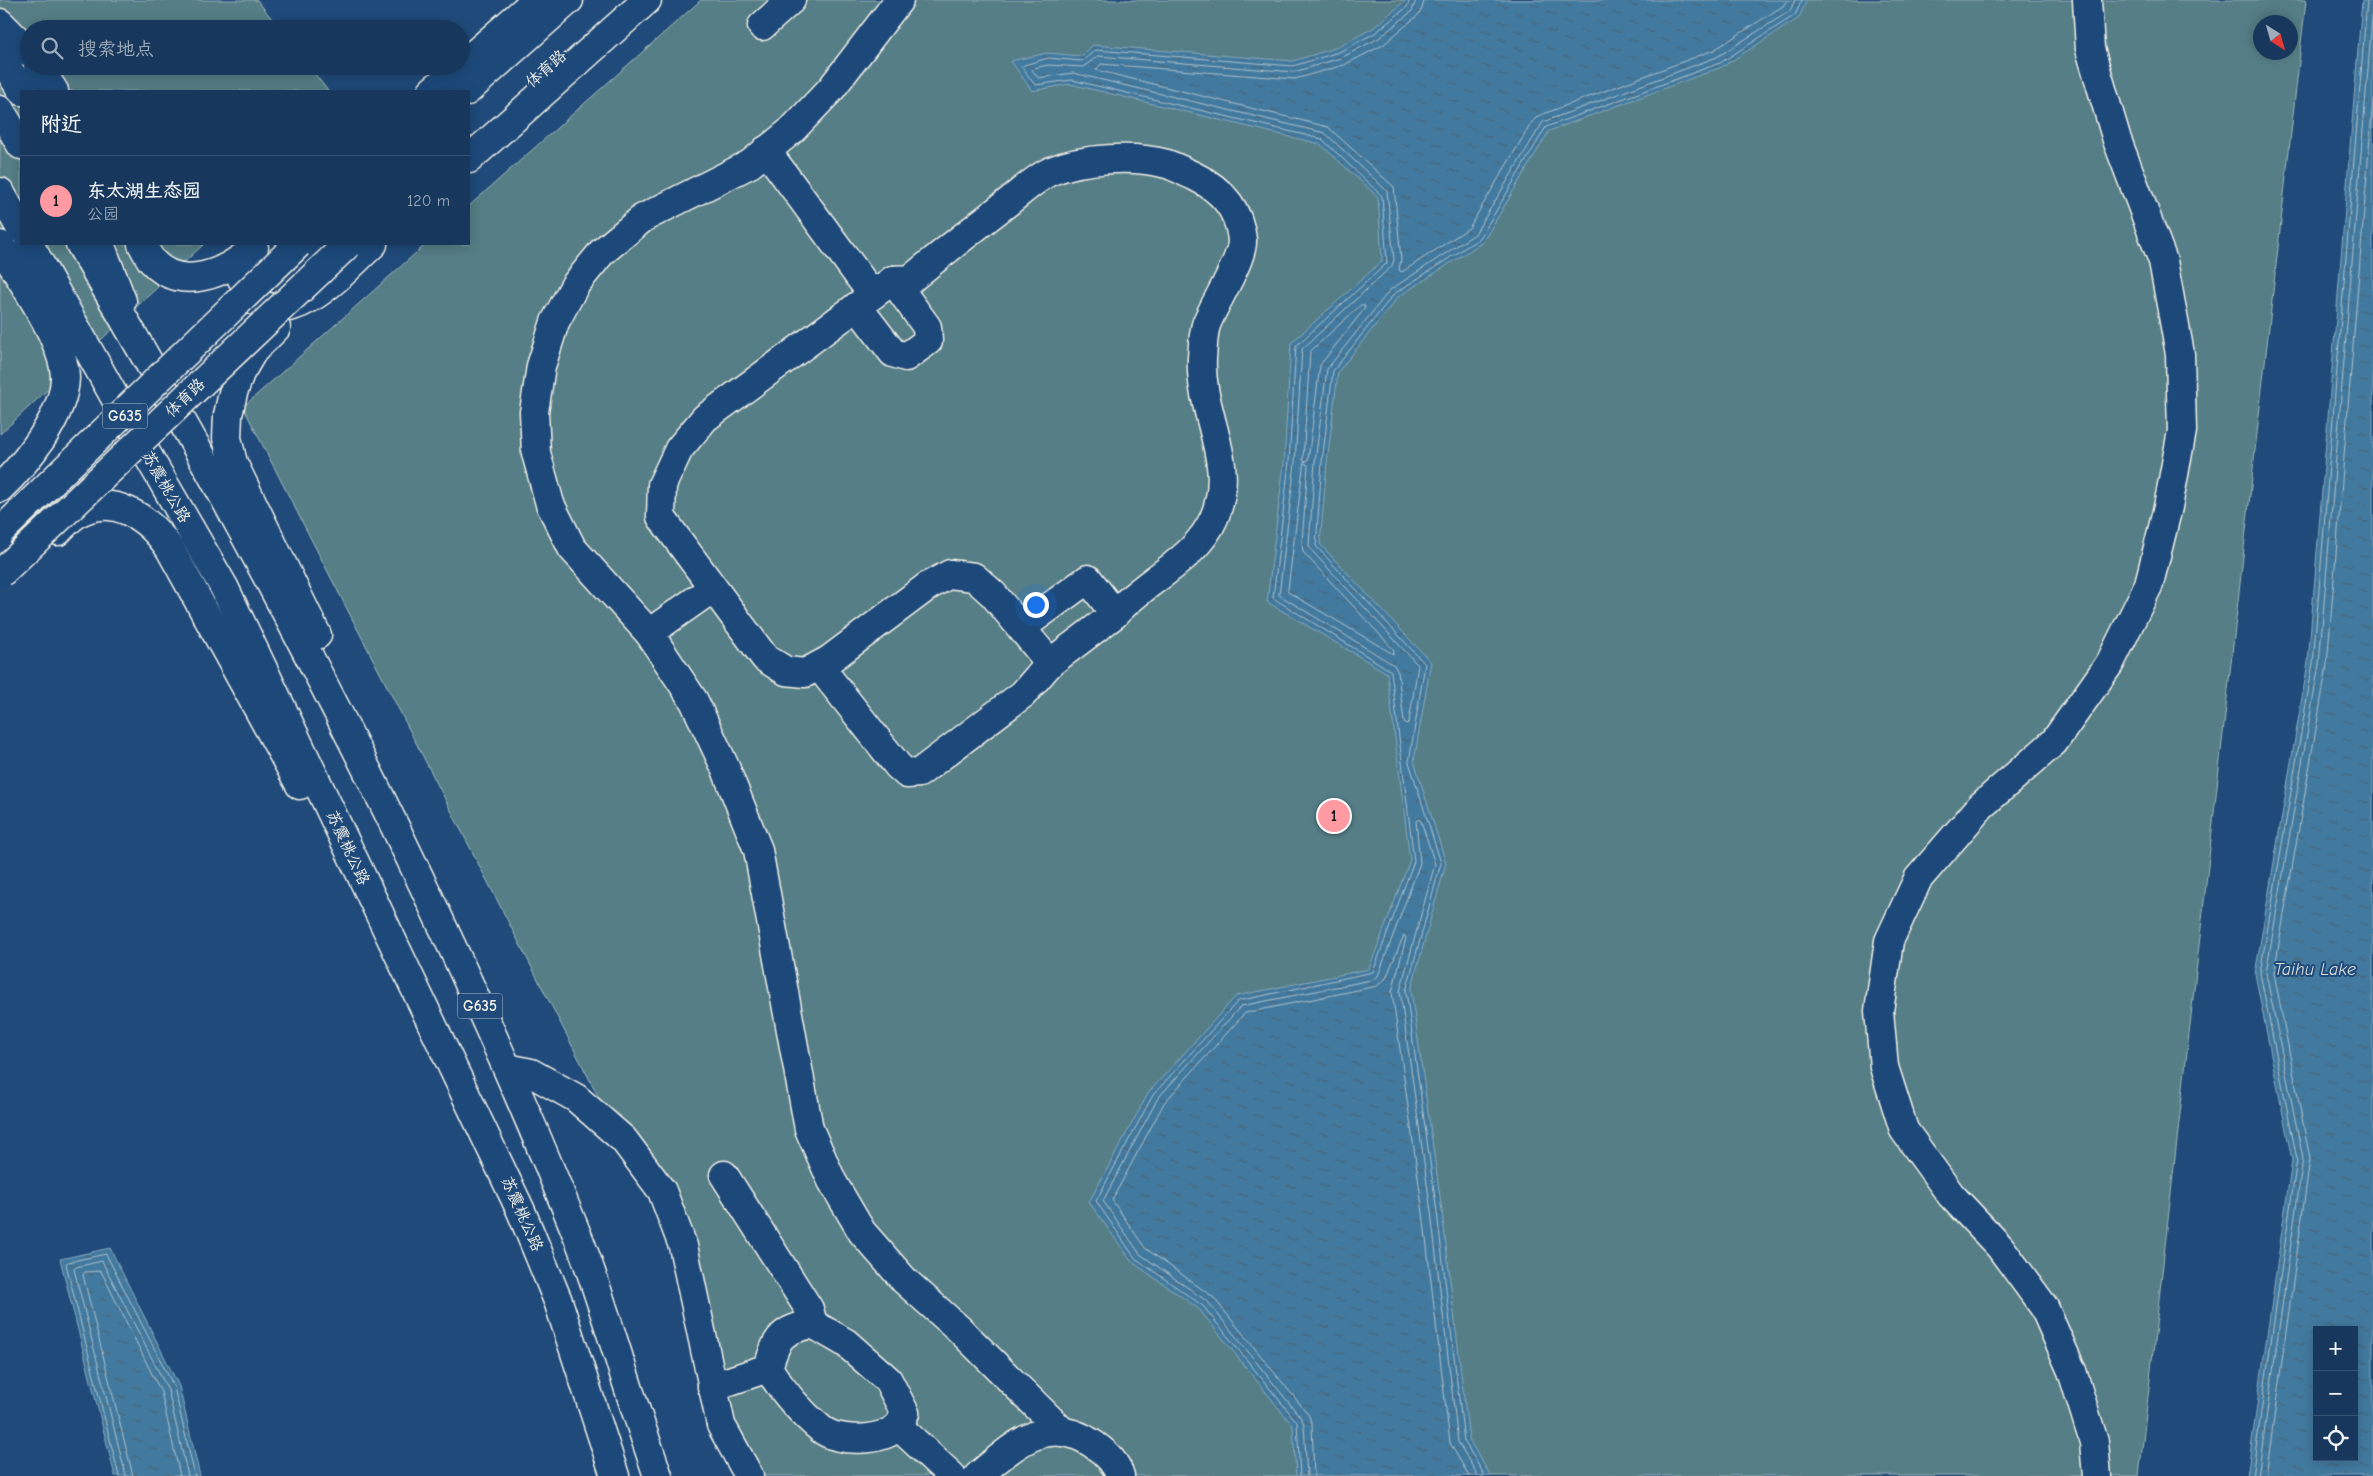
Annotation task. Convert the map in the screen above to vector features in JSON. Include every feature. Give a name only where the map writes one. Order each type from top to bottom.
[{"type":"main road","points":[[470,58],[536,0]]},
{"type":"main road","points":[[468,90],[569,0]]},
{"type":"main road","points":[[470,158],[647,0]]},
{"type":"main road","points":[[762,26],[791,0]]},
{"type":"main road","points":[[899,0],[831,89],[792,130],[750,164],[643,218],[602,252],[575,285],[555,322],[541,366],[534,412],[536,453],[550,504],[572,548],[648,633],[694,702],[725,767],[758,850],[809,1129],[832,1181],[862,1232],[905,1280],[959,1329],[1063,1432]]},
{"type":"main road","points":[[2087,0],[2090,49],[2118,140],[2162,262],[2180,354],[2182,431],[2168,507],[2149,584],[2110,663],[2054,742],[1981,806],[1918,879],[1889,940],[1879,1011],[1884,1067],[1904,1130],[1951,1194],[2000,1247],[2044,1307],[2072,1371],[2094,1442],[2097,1476]]},
{"type":"main road","name":"体育路","points":[[470,136],[621,3]]},
{"type":"main road","points":[[0,23],[20,43]]},
{"type":"main road","points":[[0,56],[21,90]]},
{"type":"main road","points":[[44,75],[53,90]]},
{"type":"main road","points":[[433,90],[451,75]]},
{"type":"main road","points":[[0,110],[20,143]]},
{"type":"main road","points":[[766,150],[874,293]]},
{"type":"main road","points":[[819,666],[898,766],[907,774],[919,773],[1023,694],[1050,663],[1115,614],[1125,603],[1179,561],[1199,541],[1214,519],[1221,495],[1223,464],[1202,388],[1205,327],[1235,264],[1242,241],[1236,214],[1209,183],[1167,164],[1132,160],[1094,160],[1050,172],[910,278],[874,293],[705,418],[679,449],[662,485],[661,517],[765,658],[786,671],[805,673],[819,666],[928,586],[950,574],[974,577],[994,594],[1050,663]]},
{"type":"main road","points":[[0,192],[20,227]]},
{"type":"main road","points":[[0,243],[110,389]]},
{"type":"main road","points":[[0,243],[45,320],[61,355],[65,378],[53,417],[37,446],[7,482]]},
{"type":"main road","name":"苏震桃公路","points":[[30,245],[224,587],[542,1259],[581,1368],[615,1476]]},
{"type":"main road","name":"G635","points":[[81,245],[254,555],[382,797],[489,1025],[592,1275],[658,1476]]},
{"type":"main road","points":[[100,245],[140,349]]},
{"type":"main road","points":[[143,245],[152,260],[163,270],[178,277],[208,276],[227,268],[253,249]]},
{"type":"main road","name":"体育路","points":[[0,532],[297,245]]},
{"type":"main road","name":"体育路","points":[[0,574],[347,245]]},
{"type":"main road","points":[[373,245],[278,326],[253,351],[240,373],[233,394],[228,415],[227,438],[233,463],[381,766],[418,874]]},
{"type":"main road","points":[[253,249],[242,279],[256,301],[272,308],[290,308],[307,301]]},
{"type":"main road","points":[[7,482],[27,466],[40,463],[59,470],[70,481],[78,494],[79,504],[75,515]]},
{"type":"main road","points":[[0,588],[75,515],[97,505],[118,506],[139,516],[158,531],[408,976]]},
{"type":"main road","points":[[1021,628],[1088,579],[1115,614]]},
{"type":"main road","points":[[648,633],[713,588]]},
{"type":"main road","points":[[506,1068],[531,1073],[576,1098],[624,1140],[662,1191],[683,1246],[721,1424],[749,1476]]},
{"type":"main road","points":[[724,1175],[809,1309],[814,1324],[846,1343],[888,1380],[905,1413],[898,1426],[875,1438],[849,1440],[823,1431],[782,1390],[768,1368],[775,1342],[794,1328],[814,1324]]},
{"type":"main road","points":[[712,1387],[768,1368]]},
{"type":"main road","points":[[898,1426],[952,1476]]},
{"type":"main road","points":[[978,1476],[994,1467],[1018,1442],[1040,1434],[1063,1432],[1086,1439],[1105,1452],[1120,1476]]},
{"type":"green space","points":[[0,0],[257,0],[273,20],[20,20],[20,75],[316,75],[327,90],[20,90],[20,245],[203,245],[0,434]]},
{"type":"green space","points":[[701,0],[2306,0],[2139,1476],[739,1476],[665,1226],[243,407],[425,245],[470,245],[470,205]]},
{"type":"water","points":[[1406,0],[1807,0],[1799,18],[1722,67],[1549,131],[1483,242],[1398,297],[1338,372],[1320,544],[1431,662],[1414,761],[1446,863],[1411,990],[1442,1211],[1469,1440],[1491,1476],[1296,1476],[1293,1426],[1199,1309],[1132,1262],[1089,1202],[1149,1092],[1236,996],[1369,969],[1410,860],[1387,673],[1267,602],[1284,462],[1291,343],[1382,261],[1378,197],[1320,144],[1070,84],[1032,91],[1011,61],[1047,53],[1082,56],[1093,45],[1293,61],[1338,47],[1373,28]]},
{"type":"water","name":"Taihu Lake","points":[[2362,0],[2373,0],[2373,1476],[2247,1476],[2292,1160],[2255,974],[2308,662]]},
{"type":"water","points":[[110,1248],[179,1386],[200,1476],[115,1476],[60,1259]]},
{"type":"place","name":"东太湖生态园","points":[[1334,816]]}]
